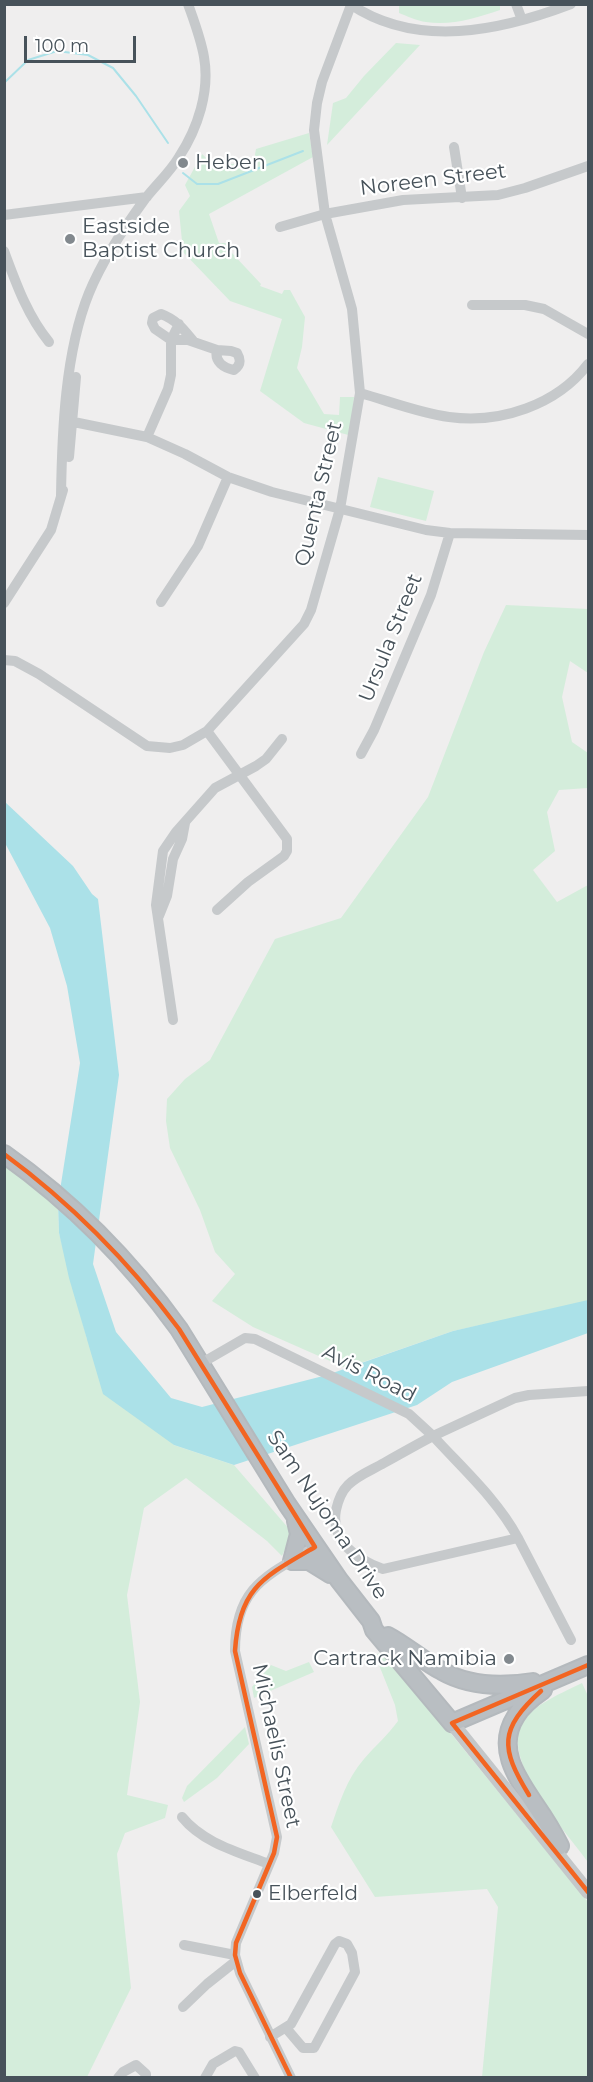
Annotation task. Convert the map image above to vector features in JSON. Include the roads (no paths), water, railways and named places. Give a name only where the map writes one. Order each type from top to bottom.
[{"type":"highway","name":"Sam Nujoma Drive","points":[[4,1146],[25,1168]]},
{"type":"highway","name":"Sam Nujoma Drive","points":[[4,1154],[25,1168],[81,1215],[158,1299],[315,1547],[371,1621],[374,1630],[455,1722]]},
{"type":"highway","points":[[287,1504],[299,1533],[292,1561],[314,1563],[339,1580]]},
{"type":"highway","points":[[371,1621],[388,1636],[455,1722],[588,1665]]},
{"type":"highway","points":[[388,1636],[442,1671],[473,1683],[514,1685],[563,1675]]},
{"type":"highway","points":[[560,1846],[550,1826],[515,1773],[508,1749],[511,1726],[517,1713],[525,1704],[563,1675]]},
{"type":"main road","name":"Sam Nujoma Drive","points":[[455,1722],[560,1846],[588,1883]]},
{"type":"main road","name":"Sam Nujoma Drive","points":[[455,1722],[588,1892]]},
{"type":"street","points":[[4,603],[51,530],[61,496],[69,421],[69,375],[88,297],[100,268],[118,238],[183,151],[193,130],[204,95],[205,59],[188,4]]},
{"type":"street","points":[[516,4],[522,20]]},
{"type":"street","points":[[350,5],[390,25],[429,33],[488,28],[571,4]]},
{"type":"street","name":"Quenta Street","points":[[4,660],[15,661],[39,674],[147,746],[170,748],[183,745],[207,731],[304,624],[311,610],[340,509],[360,393],[352,309],[325,214],[314,130],[322,82],[350,5]]},
{"type":"street","points":[[454,147],[462,198]]},
{"type":"street","name":"Noreen Street","points":[[280,227],[325,214],[403,200],[498,195],[588,166]]},
{"type":"street","points":[[4,214],[147,197]]},
{"type":"street","points":[[4,251],[20,295],[39,330],[49,342]]},
{"type":"street","points":[[471,305],[525,305],[544,309],[588,334]]},
{"type":"street","points":[[194,342],[171,318],[161,314],[153,318],[152,323],[155,329],[171,340],[183,339],[216,350]]},
{"type":"street","points":[[147,437],[168,389],[171,340],[179,324]]},
{"type":"street","points":[[360,393],[433,414],[465,419],[485,418],[535,405],[555,395],[578,378],[588,364]]},
{"type":"street","points":[[69,421],[147,437],[228,477],[272,492],[426,530],[450,533],[588,535]]},
{"type":"street","points":[[161,602],[198,546],[228,477]]},
{"type":"street","name":"Ursula Street","points":[[361,754],[374,730],[430,595],[450,533]]},
{"type":"street","points":[[207,731],[287,839],[287,851],[284,856],[248,882],[217,910]]},
{"type":"street","points":[[172,1020],[156,905],[164,851],[171,837],[215,788],[266,759],[282,739]]},
{"type":"street","points":[[159,916],[169,889],[173,859],[182,839],[185,823]]},
{"type":"street","points":[[157,887],[168,892],[169,889]]},
{"type":"street","name":"Avis Road","points":[[200,1364],[245,1338],[255,1339],[409,1413],[495,1503],[510,1523],[571,1640]]},
{"type":"street","points":[[518,1538],[383,1569],[370,1565],[339,1539],[335,1527],[336,1514],[339,1498],[347,1486],[360,1475],[433,1436],[515,1398],[588,1391]]},
{"type":"street","name":"Michaelis Street","points":[[235,1958],[237,1939],[276,1848],[277,1830],[235,1651],[235,1638],[245,1600],[256,1586],[315,1547]]},
{"type":"street","points":[[182,1817],[191,1828],[209,1839],[269,1864]]},
{"type":"street","points":[[270,2037],[286,2028],[295,2018],[335,1944],[339,1941],[347,1944],[352,1953],[355,1972],[314,2048],[303,2048],[286,2028]]},
{"type":"street","points":[[184,1945],[235,1958]]},
{"type":"street","points":[[183,2007],[235,1958]]},
{"type":"street","points":[[235,1958],[286,2076]]},
{"type":"street","points":[[205,2078],[213,2064],[235,2051],[239,2052],[255,2078]]},
{"type":"street","points":[[118,2078],[123,2072],[136,2065],[146,2074],[146,2078]]},
{"type":"water","points":[[4,801],[73,866],[98,899],[119,1075],[93,1264],[116,1332],[171,1398],[202,1407],[327,1375],[453,1331],[588,1300],[588,1333],[452,1382],[417,1405],[234,1465],[174,1445],[103,1394],[69,1278],[59,1233],[58,1203],[80,1063],[67,986],[50,928],[5,843]]},
{"type":"waterway","points":[[4,83],[28,60],[57,51],[88,55],[113,68],[136,96],[168,143]]},
{"type":"waterway","points":[[183,173],[197,184],[218,184],[303,151]]},
{"type":"place","name":"Heben","points":[[183,163]]},
{"type":"place","name":"Eastside Baptist Church","points":[[70,239]]},
{"type":"place","name":"Cartrack Namibia","points":[[509,1659]]},
{"type":"place","name":"Elberfeld","points":[[257,1894]]}]
